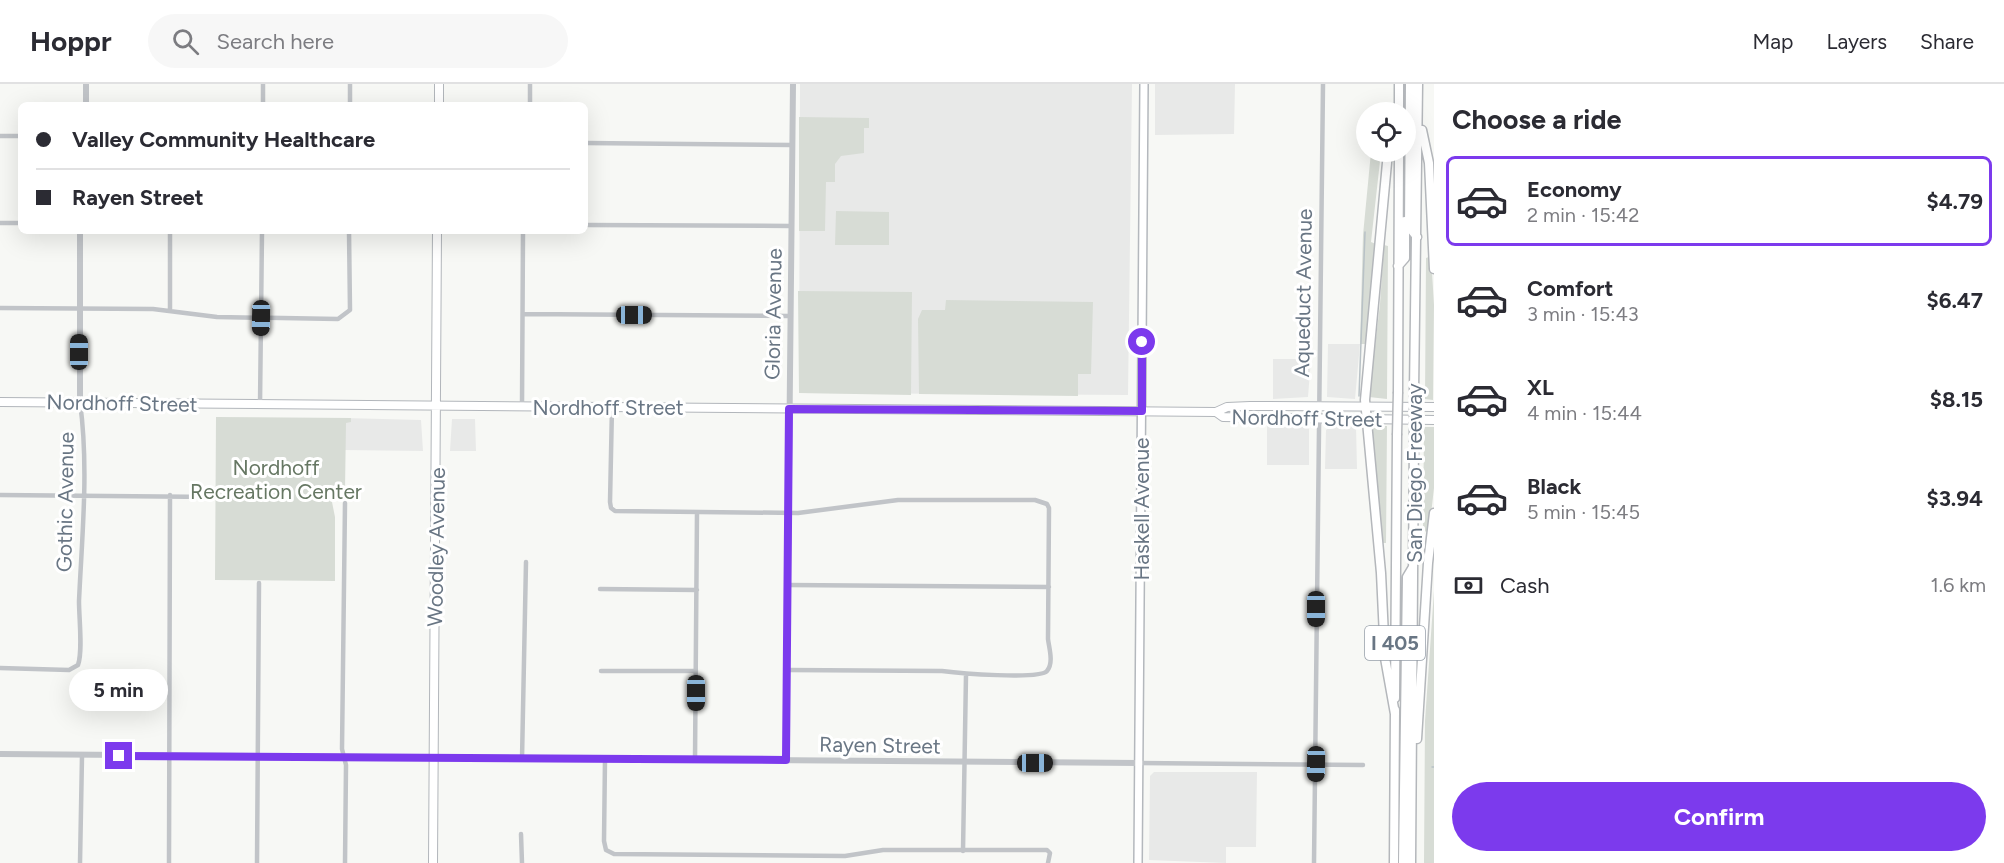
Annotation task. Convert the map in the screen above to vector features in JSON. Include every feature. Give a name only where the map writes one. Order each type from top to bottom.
[{"type":"highway","points":[[1407,102],[1408,84]]},
{"type":"highway","points":[[1408,84],[1409,227],[1417,237]]},
{"type":"highway","name":"San Diego Freeway","points":[[1411,863],[1418,84]]},
{"type":"highway","points":[[1418,114],[1429,163],[1434,269]]},
{"type":"highway","points":[[1387,162],[1365,406],[1381,573],[1384,658],[1395,714]]},
{"type":"highway","name":"San Diego Freeway","points":[[1394,863],[1399,162]]},
{"type":"highway","points":[[1398,267],[1405,258],[1406,162]]},
{"type":"highway","points":[[1412,766],[1420,723],[1424,622],[1434,513]]},
{"type":"highway","points":[[1402,863],[1407,576],[1413,566]]},
{"type":"highway","points":[[1396,571],[1402,577],[1402,863]]},
{"type":"main road","points":[[439,84],[439,102]]},
{"type":"main road","name":"Haskell Avenue","points":[[1138,863],[1144,84]]},
{"type":"main road","name":"Woodley Avenue","points":[[433,863],[437,234]]},
{"type":"main road","name":"Nordhoff Street","points":[[0,402],[1216,412],[1227,407],[1434,407]]},
{"type":"main road","name":"Nordhoff Street","points":[[1216,412],[1223,417],[1434,420]]},
{"type":"street","points":[[86,84],[86,102]]},
{"type":"street","points":[[263,84],[263,102]]},
{"type":"street","points":[[350,84],[350,102]]},
{"type":"street","points":[[530,84],[530,102]]},
{"type":"street","name":"Gloria Avenue","points":[[786,760],[793,84]]},
{"type":"street","name":"Aqueduct Avenue","points":[[1314,863],[1317,406],[1322,304],[1323,84]]},
{"type":"street","points":[[0,136],[18,136]]},
{"type":"street","points":[[588,143],[792,145]]},
{"type":"street","points":[[0,223],[18,223]]},
{"type":"street","points":[[588,225],[791,226]]},
{"type":"street","name":"Gothic Avenue","points":[[0,668],[62,671],[78,665],[81,654],[78,638],[84,434],[80,402],[80,234]]},
{"type":"street","points":[[170,234],[170,310]]},
{"type":"street","points":[[260,405],[262,234]]},
{"type":"street","points":[[0,308],[170,310],[211,317],[330,320],[344,317],[350,310],[349,234]]},
{"type":"street","points":[[522,406],[523,234]]},
{"type":"street","points":[[523,314],[790,316]]},
{"type":"street","points":[[612,407],[611,508],[619,512],[788,512],[898,500],[1035,500],[1047,504],[1051,514],[1049,587],[1051,659],[1048,669],[1036,676],[966,675],[942,670],[788,670]]},
{"type":"street","points":[[0,495],[214,497]]},
{"type":"street","points":[[169,863],[170,495]]},
{"type":"street","points":[[345,503],[342,749],[345,863]]},
{"type":"street","points":[[695,759],[697,512]]},
{"type":"street","points":[[522,759],[525,562]]},
{"type":"street","points":[[257,863],[259,583]]},
{"type":"street","points":[[788,585],[1049,587]]},
{"type":"street","points":[[600,589],[697,590]]},
{"type":"street","points":[[601,671],[696,671]]},
{"type":"street","points":[[963,851],[966,675]]},
{"type":"street","name":"Rayen Street","points":[[0,754],[1363,765]]},
{"type":"street","points":[[80,863],[82,756]]},
{"type":"street","points":[[605,759],[604,841],[609,852],[621,855],[845,856],[883,850],[1049,851],[1048,863]]},
{"type":"street","points":[[521,834],[522,863]]},
{"type":"street","points":[[785,855],[785,863]]},
{"type":"shaded area","points":[[800,84],[1132,84],[1128,395],[799,393]]},
{"type":"shaded area","points":[[1155,84],[1235,84],[1234,134],[1155,135]]},
{"type":"shaded area","points":[[1328,344],[1360,344],[1355,399],[1327,397]]},
{"type":"shaded area","points":[[1273,359],[1311,359],[1308,397],[1273,399]]},
{"type":"shaded area","points":[[344,418],[421,420],[423,451],[344,450]]},
{"type":"shaded area","points":[[452,419],[475,419],[476,451],[450,451]]},
{"type":"shaded area","points":[[1267,426],[1309,427],[1309,465],[1267,465]]},
{"type":"shaded area","points":[[1331,426],[1356,426],[1357,469],[1325,469],[1326,430]]},
{"type":"shaded area","points":[[1154,772],[1257,772],[1256,847],[1226,847],[1226,863],[1149,860],[1150,776]]},
{"type":"green space","points":[[799,117],[869,118],[869,128],[864,128],[864,153],[841,156],[835,164],[835,182],[826,182],[825,231],[799,231]]},
{"type":"green space","points":[[1370,162],[1380,162],[1371,242],[1376,244],[1368,344],[1360,344],[1363,235]]},
{"type":"green space","points":[[836,211],[889,212],[889,245],[835,245]]},
{"type":"green space","points":[[1384,245],[1388,246],[1387,399],[1369,397],[1380,304]]},
{"type":"green space","points":[[1431,256],[1434,305],[1433,400],[1425,399],[1426,258]]},
{"type":"green space","points":[[798,291],[912,292],[911,395],[799,393]]},
{"type":"green space","points":[[946,300],[1093,302],[1091,374],[1078,374],[1078,396],[919,394],[918,319],[922,310],[945,310]]},
{"type":"green space","name":"Nordhoff Recreation Center","points":[[216,417],[351,418],[351,422],[346,423],[345,490],[337,493],[332,502],[335,517],[335,581],[215,580]]},
{"type":"green space","points":[[1372,426],[1387,426],[1386,543],[1382,543]]},
{"type":"green space","points":[[1424,427],[1434,427],[1434,488],[1429,532],[1423,531]]},
{"type":"green space","points":[[1434,591],[1434,863],[1424,863],[1425,721]]},
{"type":"waterway","points":[[1359,396],[1365,232]]},
{"type":"route","points":[[119,756],[786,760],[789,409],[1142,411],[1142,342]]}]
